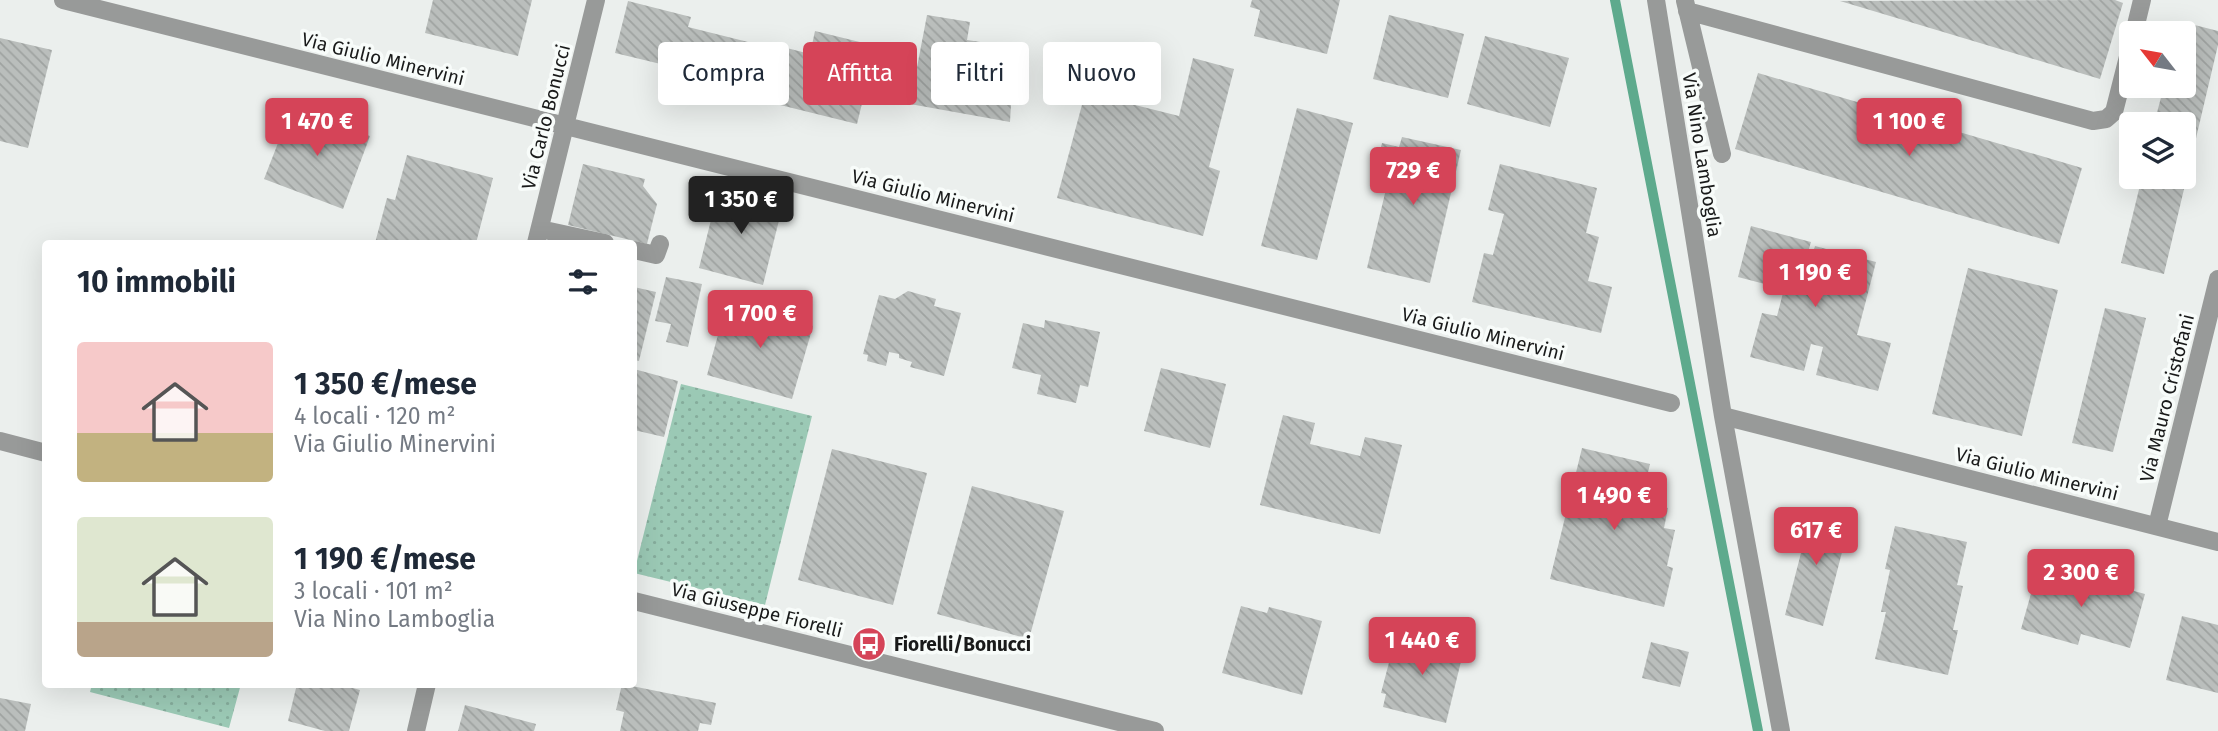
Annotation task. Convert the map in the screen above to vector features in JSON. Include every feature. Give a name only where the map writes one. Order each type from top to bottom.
[{"type":"street","name":"Via Giulio Minervini","points":[[63,0],[1671,403]]},
{"type":"street","name":"Via Carlo Bonucci","points":[[538,236],[596,0]]},
{"type":"street","name":"Via Nino Lamboglia","points":[[1656,0],[1723,416],[1781,731]]},
{"type":"street","points":[[2137,21],[2142,0]]},
{"type":"street","points":[[1722,154],[1686,5],[2093,121],[2106,119],[2114,112],[2119,92]]},
{"type":"street","points":[[538,236],[576,240]]},
{"type":"street","points":[[637,251],[656,255],[660,244]]},
{"type":"street","name":"Via Mauro Cristofani","points":[[2157,526],[2218,279]]},
{"type":"street","name":"Via Giulio Minervini","points":[[1723,416],[2218,542]]},
{"type":"street","points":[[0,441],[42,452]]},
{"type":"street","name":"Via Giuseppe Fiorelli","points":[[637,602],[1155,731]]},
{"type":"street","points":[[416,731],[426,688]]},
{"type":"green space","points":[[681,384],[812,416],[765,605],[637,574],[637,561]]},
{"type":"green space","points":[[91,688],[240,688],[229,728],[90,692]]},
{"type":"building","points":[[433,0],[532,0],[518,56],[425,33]]},
{"type":"building","points":[[1252,0],[1340,0],[1327,54],[1254,36],[1260,10],[1250,7]]},
{"type":"building","points":[[2115,0],[2123,3],[2100,79],[1840,1]]},
{"type":"building","points":[[628,1],[691,17],[688,27],[748,42],[658,42],[658,63],[615,53]]},
{"type":"building","points":[[927,15],[970,22],[967,40],[980,42],[931,42],[931,105],[1011,105],[1010,122],[916,105],[917,67]]},
{"type":"building","points":[[1389,15],[1464,34],[1448,98],[1373,79]]},
{"type":"building","points":[[2196,25],[2218,31],[2218,45],[2196,138],[2196,112],[2157,112],[2161,98],[2196,98]]},
{"type":"building","points":[[815,31],[860,42],[813,42]]},
{"type":"building","points":[[1485,36],[1569,58],[1550,127],[1467,104]]},
{"type":"building","points":[[0,38],[52,50],[28,148],[0,141]]},
{"type":"building","points":[[789,49],[803,52],[803,105],[862,105],[857,124],[780,105],[789,105]]},
{"type":"building","points":[[1193,58],[1234,69],[1209,167],[1220,171],[1203,236],[1057,198],[1082,105],[1135,105],[1179,116]]},
{"type":"building","points":[[1758,73],[2082,168],[2059,244],[1735,149]]},
{"type":"building","points":[[292,107],[370,136],[343,209],[264,179]]},
{"type":"building","points":[[1297,108],[1353,123],[1317,260],[1261,246]]},
{"type":"building","points":[[1402,137],[1461,150],[1430,283],[1367,268],[1388,181],[1373,178],[1382,143],[1399,147]]},
{"type":"building","points":[[407,155],[493,178],[477,240],[376,240],[387,198],[395,200]]},
{"type":"building","points":[[583,164],[645,179],[643,186],[657,204],[647,244],[568,225]]},
{"type":"building","points":[[1500,164],[1597,188],[1586,233],[1599,237],[1588,281],[1612,287],[1601,333],[1472,302],[1484,253],[1493,255],[1504,214],[1488,210]]},
{"type":"building","points":[[719,188],[783,204],[763,285],[699,268]]},
{"type":"building","points":[[2139,189],[2184,189],[2164,274],[2121,263]]},
{"type":"building","points":[[1751,226],[1811,242],[1802,272],[1807,274],[1815,246],[1876,262],[1857,335],[1891,343],[1878,391],[1816,375],[1823,347],[1811,344],[1804,371],[1750,357],[1762,313],[1777,316],[1784,289],[1738,277]]},
{"type":"building","points":[[1968,268],[2058,290],[2022,436],[1932,414]]},
{"type":"building","points":[[666,277],[702,284],[688,347],[666,342],[671,324],[655,321]]},
{"type":"building","points":[[637,288],[656,292],[637,361]]},
{"type":"building","points":[[908,291],[936,299],[934,306],[961,313],[944,376],[910,367],[912,362],[899,358],[899,354],[889,352],[886,366],[867,361],[868,355],[863,354],[879,295],[895,299]]},
{"type":"building","points":[[727,302],[813,326],[792,399],[707,375]]},
{"type":"building","points":[[2105,308],[2146,318],[2113,452],[2072,443]]},
{"type":"building","points":[[1045,320],[1100,332],[1088,387],[1080,385],[1076,403],[1037,394],[1041,375],[1012,368],[1023,323],[1044,328]]},
{"type":"building","points":[[1161,368],[1226,384],[1210,448],[1144,431]]},
{"type":"building","points":[[637,370],[678,381],[664,437],[637,431]]},
{"type":"building","points":[[1283,415],[1315,423],[1310,444],[1360,456],[1365,437],[1402,445],[1380,534],[1260,505]]},
{"type":"building","points":[[1582,448],[1650,464],[1641,502],[1668,508],[1664,528],[1675,530],[1667,566],[1673,568],[1664,607],[1550,579]]},
{"type":"building","points":[[832,449],[927,473],[893,605],[798,580]]},
{"type":"building","points":[[972,486],[1064,511],[1029,639],[937,614]]},
{"type":"building","points":[[1802,513],[1849,525],[1823,626],[1785,615],[1801,553],[1793,551]]},
{"type":"building","points":[[1895,526],[1967,542],[1957,585],[1963,586],[1953,630],[1958,630],[1948,675],[1875,659],[1886,612],[1881,612],[1890,570],[1885,569]]},
{"type":"building","points":[[2039,565],[2145,594],[2130,648],[2081,634],[2078,645],[2021,629]]},
{"type":"building","points":[[1241,606],[1267,613],[1269,607],[1322,621],[1302,695],[1222,673]]},
{"type":"building","points":[[2182,616],[2218,625],[2218,693],[2166,680]]},
{"type":"building","points":[[1397,632],[1464,649],[1446,723],[1383,707],[1386,694],[1381,693]]},
{"type":"building","points":[[1651,642],[1689,652],[1680,687],[1642,678]]},
{"type":"building","points":[[637,687],[716,703],[711,725],[700,723],[698,731],[620,731],[624,712],[616,710],[621,688]]},
{"type":"building","points":[[296,688],[360,690],[349,731],[325,731],[288,721]]},
{"type":"building","points":[[0,698],[31,704],[25,731],[0,731]]},
{"type":"building","points":[[465,705],[536,724],[534,731],[458,731]]},
{"type":"waterway","points":[[1615,0],[1758,731]]},
{"type":"place","name":"Fiorelli/Bonucci","points":[[869,644]]}]
